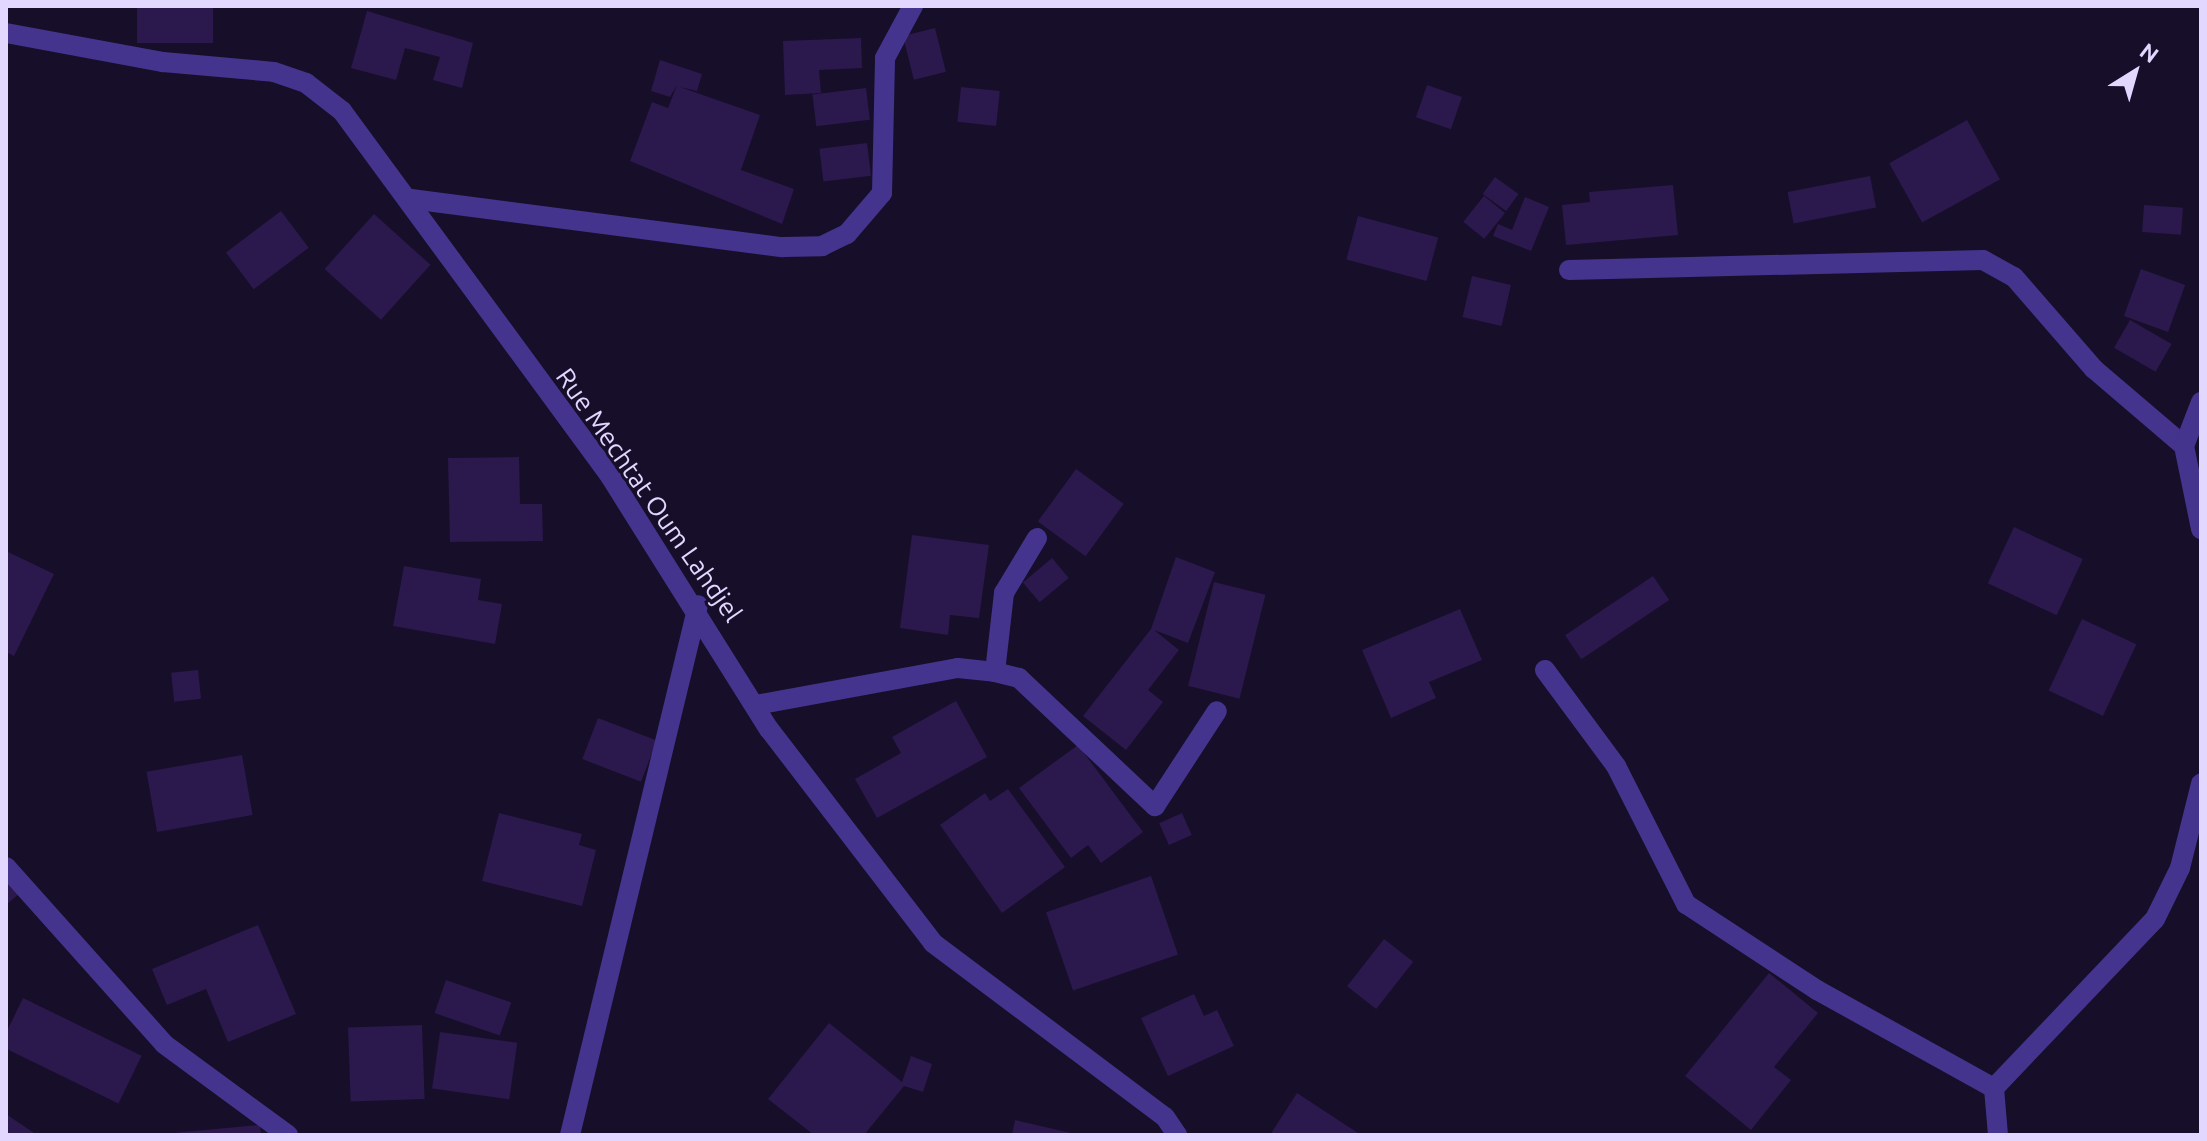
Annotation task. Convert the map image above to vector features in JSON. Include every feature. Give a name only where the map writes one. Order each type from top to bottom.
[{"type":"street","points":[[411,199],[783,247],[822,246],[847,234],[882,193],[885,58],[913,6]]},
{"type":"street","name":"Rue Mechtat Oum Lahdjel","points":[[6,33],[163,62],[274,72],[306,83],[342,111],[411,199],[698,605],[756,705],[933,943],[1165,1117],[1177,1135]]},
{"type":"street","points":[[1569,270],[1983,260],[2007,271],[2094,369],[2184,446]]},
{"type":"street","points":[[2201,402],[2184,446],[2201,529]]},
{"type":"street","points":[[995,672],[1004,593],[1037,538]]},
{"type":"street","points":[[570,1135],[698,605]]},
{"type":"street","points":[[756,705],[958,668],[1019,678],[1155,806],[1217,711]]},
{"type":"street","points":[[1545,670],[1616,766],[1686,904],[1817,990],[1994,1088]]},
{"type":"street","points":[[1998,1135],[1994,1088],[2155,919],[2180,868],[2201,784]]},
{"type":"street","points":[[6,867],[164,1044],[288,1135]]},
{"type":"building","points":[[137,6],[213,6],[213,43],[137,43]]},
{"type":"building","points":[[367,11],[473,43],[462,88],[433,80],[440,57],[405,48],[396,80],[351,68]]},
{"type":"building","points":[[935,28],[946,72],[914,80],[903,36]]},
{"type":"building","points":[[861,38],[862,68],[819,70],[821,93],[785,95],[783,41]]},
{"type":"building","points":[[660,60],[702,74],[697,91],[680,87],[760,115],[741,170],[794,189],[782,224],[630,161],[652,102],[668,108],[677,85],[670,97],[651,91]]},
{"type":"building","points":[[1427,85],[1462,97],[1451,129],[1416,117]]},
{"type":"building","points":[[961,87],[1000,91],[996,126],[957,122]]},
{"type":"building","points":[[866,88],[870,120],[816,126],[812,95]]},
{"type":"building","points":[[1967,120],[2000,179],[1922,223],[1889,163]]},
{"type":"building","points":[[867,143],[871,176],[823,182],[819,149]]},
{"type":"building","points":[[1870,176],[1876,207],[1794,223],[1788,192]]},
{"type":"building","points":[[1495,177],[1518,194],[1506,211],[1483,194]]},
{"type":"building","points":[[1673,185],[1678,235],[1566,245],[1562,205],[1590,202],[1589,192]]},
{"type":"building","points":[[1484,196],[1505,213],[1484,239],[1463,222]]},
{"type":"building","points":[[1525,197],[1549,207],[1531,251],[1493,236],[1498,224],[1512,230]]},
{"type":"building","points":[[2144,205],[2183,208],[2181,235],[2142,232]]},
{"type":"building","points":[[281,211],[309,248],[254,289],[226,253]]},
{"type":"building","points":[[374,214],[430,265],[381,320],[324,269]]},
{"type":"building","points":[[1358,216],[1438,237],[1427,281],[1346,259]]},
{"type":"building","points":[[2141,269],[2185,285],[2168,332],[2124,316]]},
{"type":"building","points":[[1472,276],[1511,285],[1502,326],[1463,317]]},
{"type":"building","points":[[2130,320],[2172,344],[2156,372],[2114,348]]},
{"type":"building","points":[[519,457],[520,504],[542,504],[543,541],[450,542],[448,458]]},
{"type":"building","points":[[1076,469],[1124,504],[1086,556],[1038,522]]},
{"type":"building","points":[[2014,527],[2083,559],[2057,615],[1988,583]]},
{"type":"building","points":[[912,535],[989,545],[979,618],[950,615],[948,635],[900,628]]},
{"type":"building","points":[[6,551],[54,574],[14,656],[6,652]]},
{"type":"building","points":[[1176,557],[1215,572],[1188,643],[1154,630],[1179,650],[1148,690],[1163,702],[1126,750],[1083,716],[1151,629]]},
{"type":"building","points":[[1052,558],[1069,578],[1040,602],[1023,582]]},
{"type":"building","points":[[404,566],[481,579],[478,600],[502,604],[495,644],[393,626]]},
{"type":"building","points":[[1653,576],[1669,600],[1581,659],[1565,635]]},
{"type":"building","points":[[1214,582],[1265,595],[1240,699],[1188,686]]},
{"type":"building","points":[[1460,609],[1482,660],[1429,682],[1436,698],[1391,718],[1362,650]]},
{"type":"building","points":[[2082,619],[2136,644],[2103,716],[2049,691]]},
{"type":"building","points":[[198,670],[201,699],[174,702],[171,673]]},
{"type":"building","points":[[956,701],[987,757],[877,818],[855,779],[901,753],[892,737]]},
{"type":"building","points":[[598,718],[657,741],[641,782],[582,759]]},
{"type":"building","points":[[1078,745],[1143,832],[1101,863],[1088,845],[1071,858],[1019,788]]},
{"type":"building","points":[[242,755],[253,815],[157,832],[146,772]]},
{"type":"building","points":[[1008,789],[1065,867],[1002,913],[940,825],[985,793],[990,801]]},
{"type":"building","points":[[499,813],[582,834],[579,845],[596,850],[582,906],[482,881]]},
{"type":"building","points":[[1182,813],[1192,835],[1169,845],[1159,823]]},
{"type":"building","points":[[1151,876],[1178,954],[1073,991],[1046,912]]},
{"type":"building","points":[[6,877],[20,893],[6,905]]},
{"type":"building","points":[[258,925],[296,1014],[228,1042],[206,989],[167,1005],[152,969]]},
{"type":"building","points":[[1384,939],[1413,962],[1376,1009],[1347,986]]},
{"type":"building","points":[[1769,973],[1818,1013],[1774,1067],[1791,1080],[1751,1130],[1685,1076]]},
{"type":"building","points":[[446,980],[511,1002],[500,1036],[435,1013]]},
{"type":"building","points":[[1194,994],[1204,1016],[1217,1010],[1234,1046],[1168,1076],[1141,1018]]},
{"type":"building","points":[[23,998],[142,1056],[118,1104],[6,1049],[6,1033]]},
{"type":"building","points":[[829,1023],[902,1082],[911,1056],[932,1064],[923,1092],[904,1086],[864,1135],[814,1135],[768,1099]]},
{"type":"building","points":[[422,1025],[425,1099],[351,1102],[348,1028]]},
{"type":"building","points":[[440,1032],[517,1043],[509,1099],[432,1088]]},
{"type":"building","points":[[1297,1093],[1361,1135],[1270,1135]]},
{"type":"building","points":[[6,1114],[37,1135],[6,1135]]},
{"type":"building","points":[[1015,1120],[1075,1134],[1012,1135]]},
{"type":"building","points":[[260,1125],[261,1135],[173,1135],[173,1133]]}]
